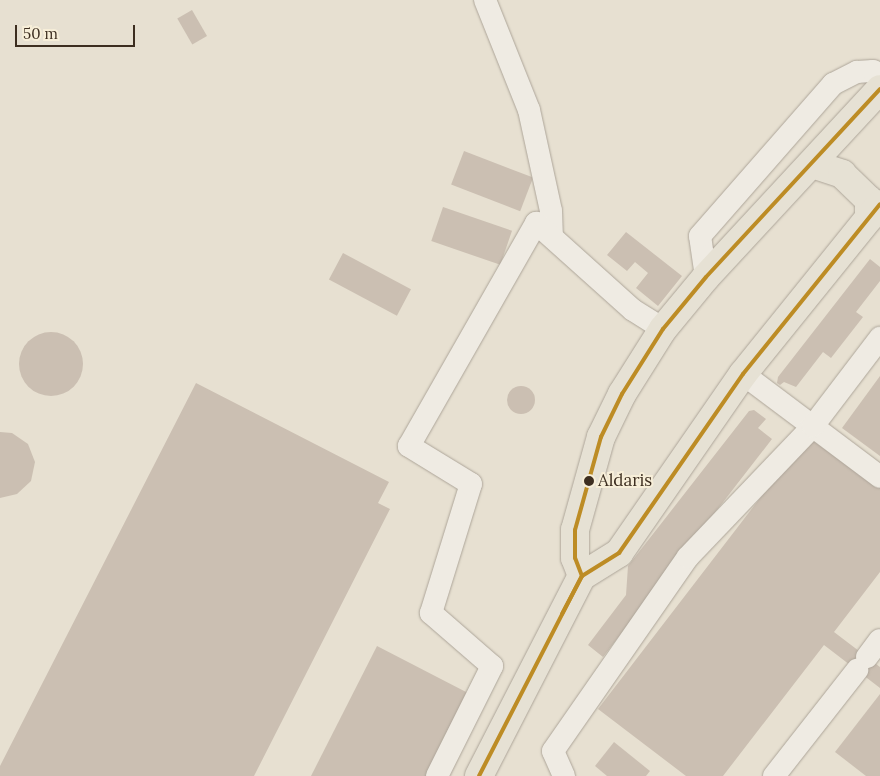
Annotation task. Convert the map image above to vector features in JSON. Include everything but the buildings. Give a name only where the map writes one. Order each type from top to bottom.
[{"type":"main road","points":[[582,576],[575,558],[575,530],[601,437],[622,394],[663,329],[706,277],[880,89]]},
{"type":"main road","points":[[479,776],[582,576],[619,554],[743,374],[874,211],[869,200],[842,174],[812,164]]},
{"type":"lane","points":[[484,0],[529,110],[551,211],[552,235]]},
{"type":"lane","points":[[706,277],[700,236],[833,84],[857,72],[873,71],[880,74]]},
{"type":"lane","points":[[436,776],[492,666],[431,613],[471,484],[409,446],[536,223],[552,235],[633,310],[663,329]]},
{"type":"lane","points":[[564,776],[553,750],[688,557],[813,426],[880,338]]},
{"type":"lane","points":[[743,374],[880,476]]},
{"type":"lane","points":[[774,776],[868,656]]},
{"type":"transit line","points":[[479,776],[582,576],[575,558],[575,530],[601,437],[622,394],[663,329],[706,277],[880,89]]},
{"type":"transit line","points":[[562,614],[582,576],[619,553],[743,374],[880,204]]},
{"type":"place","name":"Aldaris","points":[[589,481]]}]
